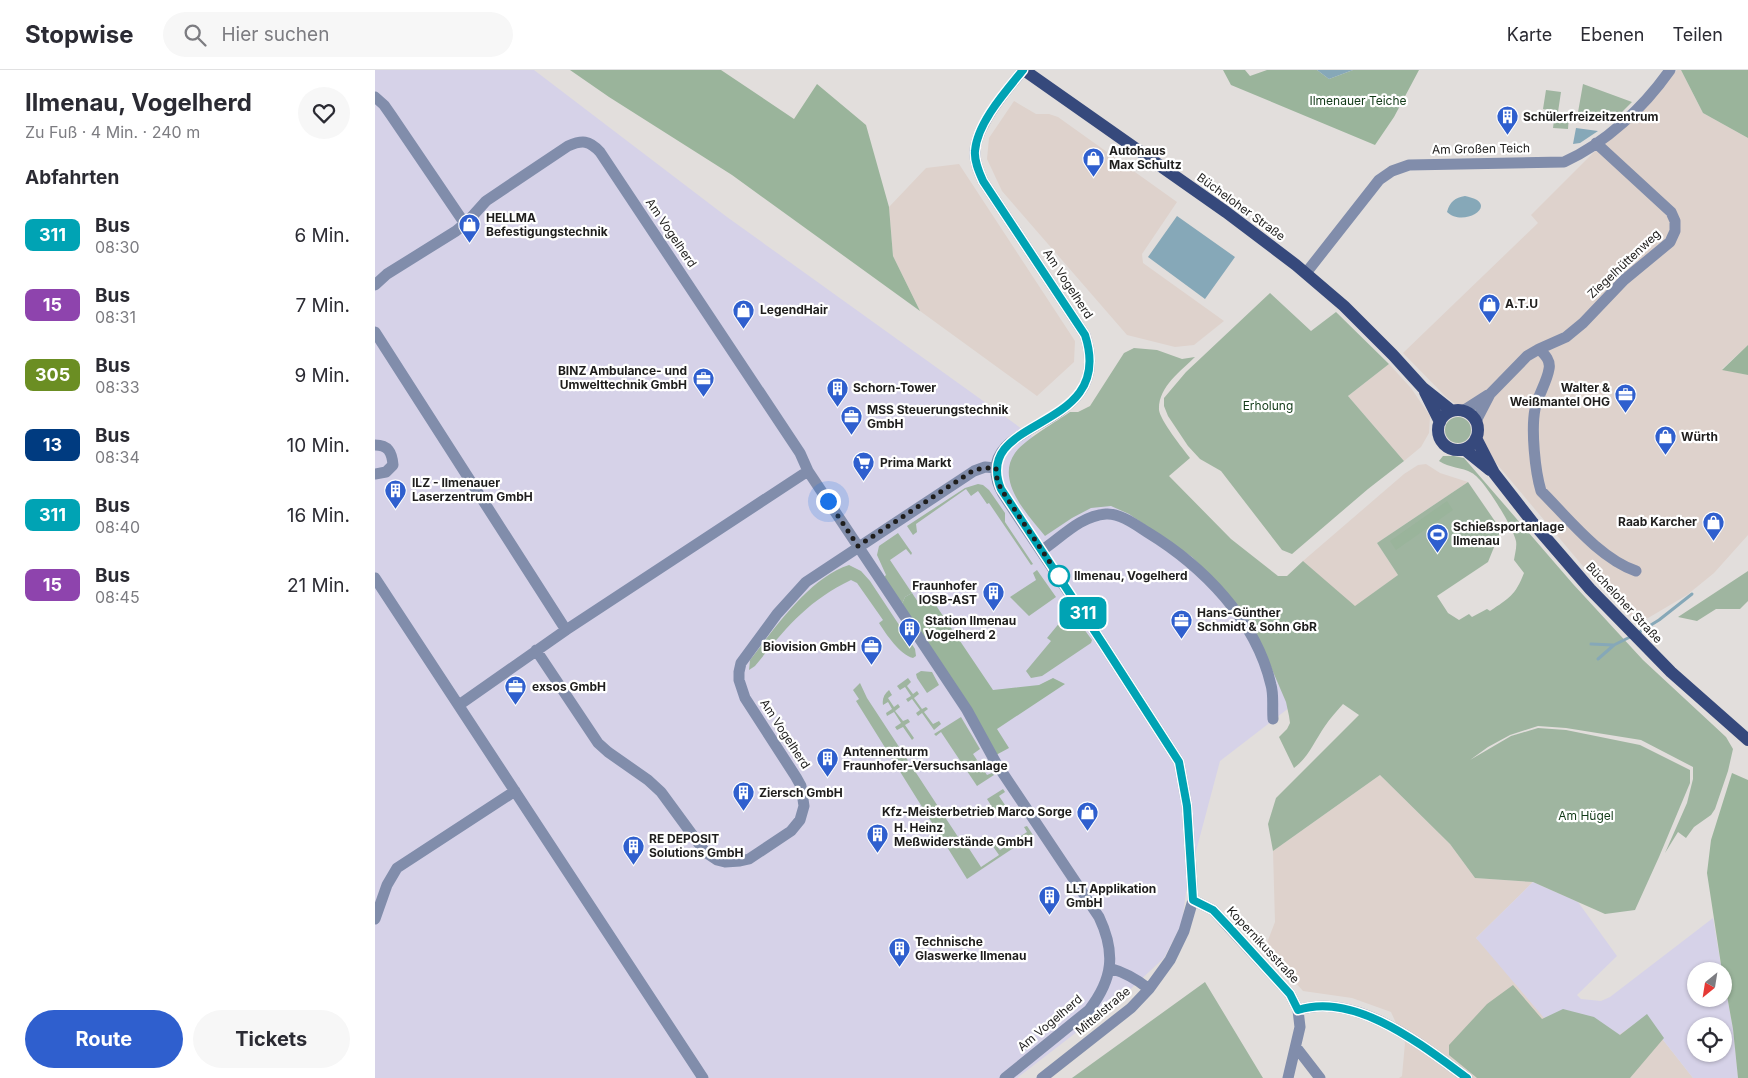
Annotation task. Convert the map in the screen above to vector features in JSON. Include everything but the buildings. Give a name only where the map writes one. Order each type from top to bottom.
[{"type":"main road","name":"Bücheloher Straße","points":[[1023,70],[1226,212],[1306,273],[1356,318],[1423,388],[1458,411],[1472,416],[1476,421],[1476,438],[1494,473],[1544,536],[1617,618],[1704,702],[1748,740]]},
{"type":"main road","name":"Bücheloher Straße","points":[[1423,388],[1440,422],[1438,432],[1442,442],[1454,449],[1464,448],[1494,473]]},
{"type":"main road","points":[[1440,422],[1445,415],[1458,411]]},
{"type":"main road","points":[[1464,448],[1476,438]]},
{"type":"street","name":"Am Vogelherd","points":[[536,650],[597,743],[648,780],[661,792],[705,852],[717,860],[725,862],[749,859],[791,831],[800,820],[804,806],[801,786],[745,698],[739,680],[741,663],[777,614],[805,582],[974,470],[996,468],[1001,452],[1018,437],[1064,408],[1078,396],[1087,379],[1090,360],[1085,335],[987,188],[975,156],[982,127],[1023,70]]},
{"type":"street","name":"Am Großen Teich","points":[[1306,273],[1379,180],[1392,172],[1409,165],[1564,162],[1596,144],[1635,110],[1670,70]]},
{"type":"street","points":[[375,97],[384,104],[465,224]]},
{"type":"street","name":"Am Vogelherd","points":[[375,286],[387,274],[465,224],[486,201],[568,146],[583,141],[590,143],[600,152],[800,453],[808,471],[967,710],[996,763],[1099,917],[1107,933],[1110,951],[1109,968],[1105,984],[1089,1010],[1005,1078]]},
{"type":"street","name":"Ziegelhüttenweg","points":[[1476,421],[1490,394],[1527,356],[1539,348],[1566,337],[1583,323],[1624,280],[1670,242],[1675,231],[1675,221],[1671,212],[1596,144]]},
{"type":"street","points":[[375,332],[566,630]]},
{"type":"street","points":[[1539,348],[1547,358],[1550,368],[1535,410],[1534,425],[1538,479],[1541,491],[1601,550],[1615,561],[1636,570]]},
{"type":"street","name":"Ziegelhüttenweg","points":[[1458,411],[1490,394]]},
{"type":"street","points":[[375,444],[388,448],[392,455],[393,465],[385,472],[375,474]]},
{"type":"street","points":[[996,468],[997,479],[1001,489],[1179,762],[1187,806],[1193,900]]},
{"type":"street","points":[[459,705],[536,650],[808,471]]},
{"type":"street","points":[[1041,551],[1075,525],[1091,517],[1108,514],[1121,517],[1162,541],[1195,566],[1229,603],[1255,642],[1272,686],[1273,719]]},
{"type":"street","points":[[375,578],[703,1078]]},
{"type":"street","points":[[375,919],[387,885],[397,868],[515,791]]},
{"type":"street","name":"Mittelstraße","points":[[1042,1078],[1131,1008],[1149,989],[1173,952],[1183,931],[1193,900]]},
{"type":"street","name":"Kopernikusstraße","points":[[1193,900],[1213,910],[1290,994],[1298,1010],[1300,1028],[1287,1078]]},
{"type":"street","points":[[1109,968],[1141,982],[1149,989]]},
{"type":"street","points":[[1298,1010],[1319,1006],[1373,1017],[1395,1028],[1467,1078]]},
{"type":"street","points":[[1296,1047],[1320,1078]]},
{"type":"shaded area","points":[[375,70],[534,70],[727,217],[1227,578],[1303,697],[1220,761],[1187,885],[1182,923],[1164,958],[1121,998],[1017,1078],[375,1078]]},
{"type":"shaded area","points":[[1677,70],[1681,70],[1703,113],[1748,138],[1748,345],[1722,369],[1748,375],[1748,535],[1714,573],[1687,595],[1638,624],[1598,584],[1484,448],[1481,435],[1483,423],[1471,409],[1458,406],[1446,397],[1403,353],[1538,223],[1531,215],[1604,142],[1635,116]]},
{"type":"shaded area","points":[[1014,101],[1036,114],[1049,114],[1058,117],[1177,202],[1142,254],[1143,263],[1224,321],[1194,345],[1175,347],[1127,335],[1002,191],[987,159],[989,138]]},
{"type":"shaded area","points":[[959,164],[1075,341],[1074,362],[1037,396],[920,311],[893,256],[889,207],[926,168]]},
{"type":"shaded area","points":[[1389,364],[1411,388],[1430,416],[1429,433],[1421,447],[1404,461],[1348,396]]},
{"type":"shaded area","points":[[1426,464],[1440,473],[1468,482],[1377,543],[1398,575],[1355,607],[1303,561],[1404,474],[1418,465]]},
{"type":"shaded area","points":[[1380,775],[1450,844],[1475,878],[1533,882],[1476,938],[1561,1011],[1645,1017],[1693,1078],[1399,1078],[1402,1076],[1405,1043],[1391,1012],[1352,998],[1303,991],[1265,948],[1275,922],[1273,851]]},
{"type":"shaded area","points":[[1533,882],[1578,902],[1617,956],[1577,995],[1581,999],[1601,1001],[1610,997],[1713,918],[1720,962],[1687,962],[1687,1008],[1729,1008],[1731,1017],[1687,1017],[1687,1062],[1732,1062],[1732,1023],[1738,1078],[1693,1078],[1645,1017],[1619,1035],[1561,1011],[1544,1018],[1476,938]]},
{"type":"green space","points":[[570,70],[721,70],[794,119],[817,84],[866,125],[889,207],[893,256],[920,311],[732,175]]},
{"type":"green space","name":"Ilmenauer Teiche","points":[[1223,70],[1245,70],[1250,76],[1267,70],[1317,70],[1329,79],[1353,70],[1419,70],[1394,117],[1375,145],[1231,85]]},
{"type":"green space","points":[[1681,70],[1748,70],[1748,138],[1703,113]]},
{"type":"green space","points":[[1583,84],[1632,102],[1612,122],[1577,118]]},
{"type":"green space","points":[[1546,90],[1561,92],[1558,112],[1543,109]]},
{"type":"green space","points":[[1555,113],[1569,115],[1568,129],[1553,128]]},
{"type":"green space","name":"Erholung","points":[[1270,293],[1311,331],[1336,312],[1389,364],[1348,396],[1404,461],[1292,554],[1282,550],[1221,471],[1200,459],[1188,446],[1168,416],[1164,406],[1164,398],[1186,372]]},
{"type":"green space","points":[[1748,345],[1748,375],[1722,370]]},
{"type":"green space","name":"Am Hügel","points":[[1134,348],[1157,350],[1182,359],[1195,357],[1171,380],[1162,394],[1160,402],[1160,415],[1190,458],[1169,476],[1231,539],[1278,576],[1287,576],[1303,561],[1355,606],[1398,575],[1377,543],[1468,482],[1501,530],[1488,562],[1437,596],[1448,613],[1459,620],[1469,614],[1472,617],[1487,609],[1490,611],[1511,596],[1518,587],[1524,573],[1514,560],[1516,543],[1510,525],[1484,484],[1472,473],[1439,461],[1443,456],[1464,458],[1573,584],[1643,660],[1726,737],[1733,749],[1728,771],[1715,809],[1711,815],[1694,827],[1686,838],[1678,832],[1665,853],[1687,803],[1693,779],[1693,767],[1641,740],[1566,728],[1538,726],[1510,735],[1470,760],[1511,736],[1538,728],[1566,730],[1640,745],[1690,770],[1690,783],[1635,910],[1605,914],[1533,882],[1475,878],[1450,844],[1380,775],[1273,851],[1268,824],[1276,798],[1359,715],[1343,704],[1327,723],[1308,754],[1294,768],[1279,737],[1290,723],[1286,702],[1265,653],[1212,577],[1192,557],[1129,514],[1111,506],[1091,508],[1045,536],[1023,508],[1011,486],[1010,464],[1019,448],[1070,412],[1078,412],[1090,406],[1124,353]]},
{"type":"green space","points":[[1458,417],[1467,421],[1471,430],[1467,439],[1458,443],[1449,439],[1445,430],[1449,421]]},
{"type":"green space","points":[[978,484],[983,485],[989,490],[1005,513],[1005,522],[1033,564],[1031,565],[989,503],[987,504],[978,491],[971,496],[966,489],[916,524],[917,532],[913,535],[907,526],[965,488]]},
{"type":"green space","points":[[1447,501],[1453,510],[1396,550],[1390,541]]},
{"type":"green space","points":[[898,533],[912,553],[911,555],[906,549],[890,560],[912,593],[905,597],[902,604],[884,577],[886,575],[877,555],[879,546]]},
{"type":"green space","points":[[849,565],[861,571],[870,581],[915,649],[916,656],[913,658],[908,656],[894,644],[879,623],[883,620],[857,583],[851,580],[835,588],[809,607],[776,640],[755,666],[749,670],[750,660],[794,605],[820,581]]},
{"type":"green space","points":[[1037,570],[1056,597],[1029,616],[1010,597],[1036,580],[1033,573]]},
{"type":"green space","points":[[1748,571],[1748,601],[1740,609],[1716,609],[1697,621],[1678,617]]},
{"type":"green space","points":[[912,593],[918,602],[929,595],[993,690],[1039,685],[1053,678],[1065,684],[997,729],[1009,748],[996,755],[902,604],[905,597]]},
{"type":"green space","points":[[1070,610],[1092,640],[1091,643],[1042,676],[1031,678],[1026,671],[1051,641],[1047,638]]},
{"type":"green space","points":[[921,671],[932,672],[939,685],[927,693],[917,678],[916,674]]},
{"type":"green space","points":[[908,678],[911,682],[907,686],[913,694],[917,691],[919,694],[914,698],[922,709],[926,707],[928,709],[924,712],[933,724],[939,721],[941,724],[934,730],[922,713],[918,716],[916,713],[920,710],[912,699],[908,702],[906,699],[911,696],[905,687],[900,690],[897,686]]},
{"type":"green space","points":[[860,683],[867,698],[962,843],[968,847],[981,867],[999,855],[992,845],[995,844],[1000,850],[1027,832],[1024,827],[1027,826],[1033,835],[967,879],[856,701],[859,699],[853,690]]},
{"type":"green space","points":[[889,690],[892,695],[888,698],[894,707],[898,704],[900,707],[895,711],[903,721],[908,719],[910,722],[905,725],[914,738],[912,740],[903,727],[897,730],[895,727],[901,723],[894,712],[887,716],[886,713],[892,709],[888,702],[883,705],[883,701]]},
{"type":"green space","points":[[961,717],[980,749],[973,754],[987,775],[992,773],[994,775],[977,786],[941,732],[936,736],[934,734]]},
{"type":"green space","points":[[1732,773],[1748,780],[1748,1078],[1738,1078],[1732,1017],[1729,1008],[1733,1008],[1733,962],[1721,962],[1707,873],[1711,840]]},
{"type":"green space","points":[[1003,789],[1005,792],[999,796],[1009,811],[999,818],[987,799]]},
{"type":"green space","points":[[1205,982],[1263,1078],[1072,1078]]},
{"type":"green space","points":[[1513,985],[1542,1019],[1563,1009],[1594,1017],[1620,1035],[1647,1014],[1664,1038],[1630,1078],[1477,1078],[1449,1055],[1449,1045],[1487,1004]]},
{"type":"water","points":[[1317,70],[1353,70],[1329,79]]},
{"type":"water","points":[[1576,128],[1598,131],[1580,143],[1573,144]]},
{"type":"water","points":[[1465,196],[1476,199],[1481,204],[1478,212],[1467,217],[1460,217],[1453,216],[1447,212],[1453,201]]},
{"type":"water","points":[[1177,216],[1235,257],[1205,299],[1148,257]]},
{"type":"waterway","points":[[1638,633],[1659,620],[1692,594]]},
{"type":"waterway","points":[[1598,659],[1614,645],[1632,636]]},
{"type":"waterway","points":[[1591,644],[1613,645]]},
{"type":"bus line","name":"311","points":[[1023,70],[982,127],[975,156],[983,181],[1085,335],[1089,351],[1090,368],[1084,388],[1078,396],[1068,405],[1018,437],[1001,452],[996,468],[997,479],[1001,489],[1179,762],[1187,806],[1193,900],[1213,910],[1290,994],[1298,1010],[1319,1006],[1373,1017],[1395,1028],[1467,1078]]},
{"type":"place","name":"Schülerfreizeitzentrum","points":[[1507,136]]},
{"type":"place","name":"Autohaus Max Schultz","points":[[1093,177]]},
{"type":"place","name":"HELLMA Befestigungstechnik","points":[[470,244]]},
{"type":"place","name":"A.T.U","points":[[1489,323]]},
{"type":"place","name":"LegendHair","points":[[744,329]]},
{"type":"place","name":"BINZ Ambulance- und Umwelttechnik GmbH","points":[[703,397]]},
{"type":"place","name":"Schorn-Tower","points":[[837,407]]},
{"type":"place","name":"Walter & Weißmantel OHG","points":[[1626,414]]},
{"type":"place","name":"MSS Steuerungstechnik GmbH","points":[[851,436]]},
{"type":"place","name":"Würth","points":[[1665,456]]},
{"type":"place","name":"Prima Markt","points":[[864,482]]},
{"type":"place","name":"ILZ - Ilmenauer Laserzentrum GmbH","points":[[396,509]]},
{"type":"place","name":"Raab Karcher","points":[[1713,541]]},
{"type":"place","name":"Schießsportanlage Ilmenau","points":[[1437,553]]},
{"type":"place","name":"Ilmenau, Vogelherd","points":[[1059,576]]},
{"type":"place","name":"Fraunhofer IOSB-AST","points":[[993,612]]},
{"type":"place","name":"Hans-Günther Schmidt & Sohn GbR","points":[[1181,639]]},
{"type":"place","name":"Station Ilmenau Vogelherd 2","points":[[909,647]]},
{"type":"place","name":"Biovision GmbH","points":[[872,666]]},
{"type":"place","name":"exsos GmbH","points":[[516,706]]},
{"type":"place","name":"Antennenturm Fraunhofer-Versuchsanlage","points":[[827,778]]},
{"type":"place","name":"Ziersch GmbH","points":[[743,812]]},
{"type":"place","name":"Kfz-Meisterbetrieb Marco Sorge","points":[[1088,831]]},
{"type":"place","name":"H. Heinz Meßwiderstände GmbH","points":[[878,854]]},
{"type":"place","name":"RE DEPOSIT Solutions GmbH","points":[[633,865]]},
{"type":"place","name":"LLT Applikation GmbH","points":[[1050,915]]},
{"type":"place","name":"Technische Glaswerke Ilmenau","points":[[899,968]]},
{"type":"route","points":[[828,501],[858,546],[974,470],[996,468],[997,479],[1007,500],[1059,576]]}]
